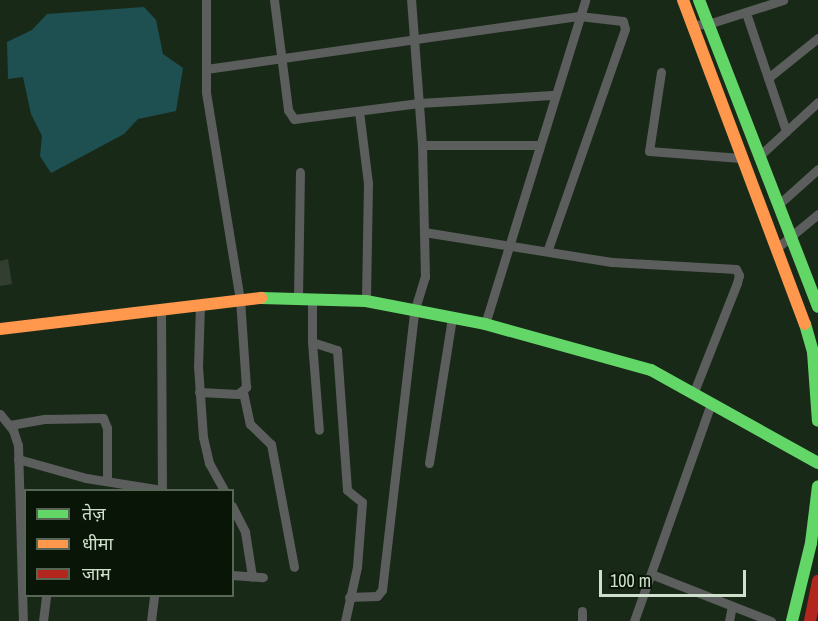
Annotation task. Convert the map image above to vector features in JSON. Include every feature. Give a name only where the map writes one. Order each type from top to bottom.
[{"type":"main road","points":[[682,0],[741,158],[778,247],[813,352],[818,421]]},
{"type":"main road","points":[[699,0],[818,307]]},
{"type":"main road","points":[[0,329],[240,300],[298,298],[366,301],[484,324],[651,370],[710,406],[818,463]]},
{"type":"main road","points":[[792,621],[811,543],[818,488]]},
{"type":"main road","points":[[810,621],[816,602],[818,581]]},
{"type":"street","points":[[206,0],[206,69],[210,118],[240,300],[243,392],[250,424],[269,440],[273,448],[294,567]]},
{"type":"street","points":[[274,0],[290,117],[419,103],[552,95]]},
{"type":"street","points":[[349,597],[377,596],[382,590],[414,312],[425,277],[422,145],[411,0]]},
{"type":"street","points":[[484,324],[511,246],[552,95],[585,0]]},
{"type":"street","points":[[692,25],[708,24],[783,0]]},
{"type":"street","points":[[746,13],[786,130]]},
{"type":"street","points":[[206,69],[414,37],[579,16],[623,21],[626,29],[548,249]]},
{"type":"street","points":[[768,78],[818,38]]},
{"type":"street","points":[[661,72],[649,151],[741,158]]},
{"type":"street","points":[[758,157],[818,102]]},
{"type":"street","points":[[359,111],[368,183],[366,301]]},
{"type":"street","points":[[422,145],[538,145]]},
{"type":"street","points":[[779,204],[818,169]]},
{"type":"street","points":[[298,298],[300,172]]},
{"type":"street","points":[[778,247],[818,214]]},
{"type":"street","points":[[424,232],[511,246],[548,249],[612,262],[739,271],[693,394]]},
{"type":"street","points":[[312,299],[312,342],[319,430]]},
{"type":"street","points":[[200,304],[199,392],[205,451],[224,489]]},
{"type":"street","points":[[161,308],[162,489]]},
{"type":"street","points":[[429,463],[452,317]]},
{"type":"street","points":[[312,342],[337,350],[347,490],[362,502],[358,562],[345,621]]},
{"type":"street","points":[[199,392],[243,392]]},
{"type":"street","points":[[634,621],[710,406]]},
{"type":"street","points":[[0,414],[16,436],[23,621]]},
{"type":"street","points":[[10,425],[45,419],[103,418],[107,428],[107,480]]},
{"type":"street","points":[[18,459],[86,478],[156,489]]},
{"type":"street","points":[[237,522],[252,576]]},
{"type":"street","points":[[651,574],[771,621]]},
{"type":"street","points":[[234,575],[263,577]]},
{"type":"street","points":[[43,621],[46,597]]},
{"type":"street","points":[[151,621],[153,597]]},
{"type":"street","points":[[729,621],[732,606]]},
{"type":"street","points":[[582,611],[582,621]]},
{"type":"water","points":[[144,7],[156,20],[163,54],[183,68],[176,111],[138,119],[124,134],[51,173],[40,156],[42,136],[31,114],[23,77],[8,79],[7,42],[32,30],[47,14]]},
{"type":"building","points":[[8,259],[12,284],[0,286],[0,261]]},
{"type":"traffic: fast","points":[[699,0],[818,307]]},
{"type":"traffic: fast","points":[[261,298],[366,301],[485,324],[651,370],[818,463]]},
{"type":"traffic: fast","points":[[805,324],[813,352],[818,421]]},
{"type":"traffic: fast","points":[[792,621],[811,543],[818,486]]},
{"type":"traffic: slow","points":[[683,0],[805,324]]},
{"type":"traffic: slow","points":[[0,329],[261,298]]},
{"type":"traffic: jam","points":[[810,621],[818,581]]}]
